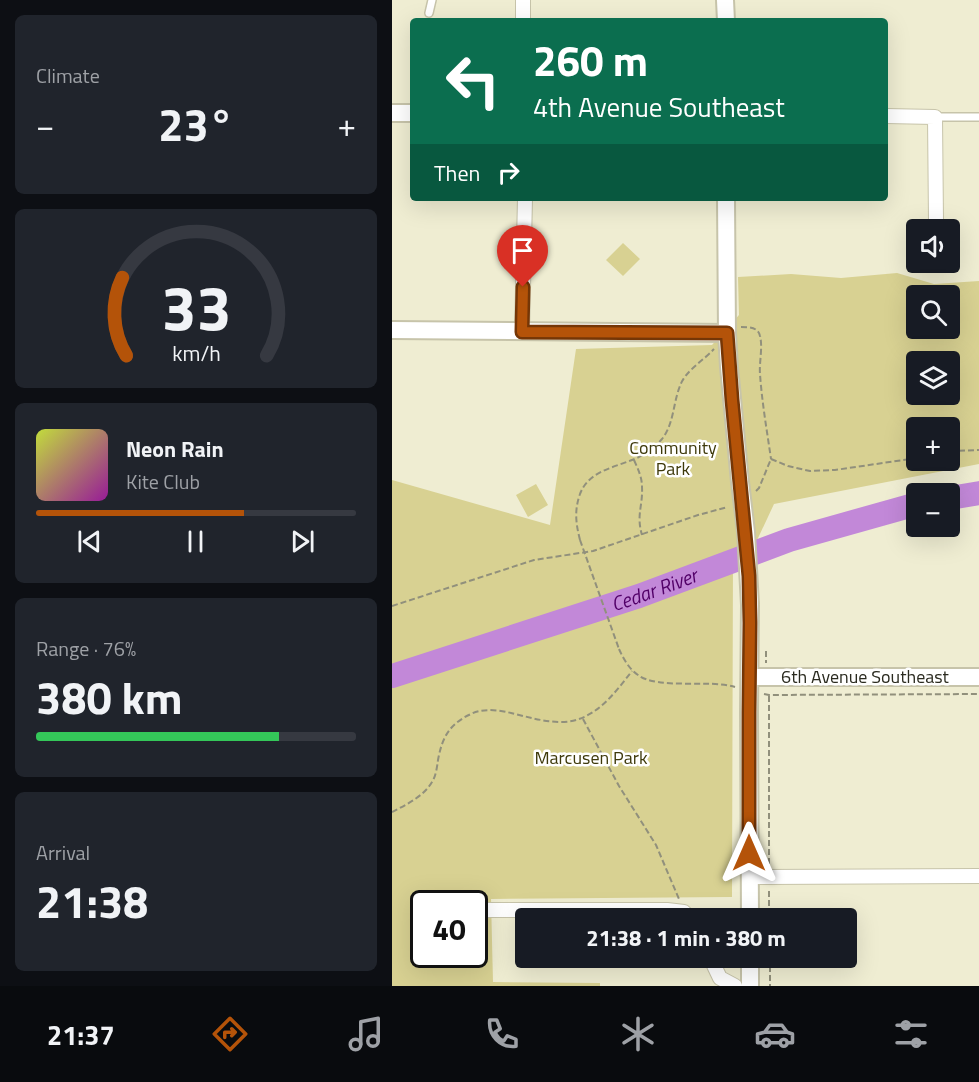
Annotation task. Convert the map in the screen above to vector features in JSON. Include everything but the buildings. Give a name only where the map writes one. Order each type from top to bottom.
[{"type":"street","points":[[523,0],[523,18]]},
{"type":"street","points":[[725,0],[725,18]]},
{"type":"street","points":[[392,113],[410,113]]},
{"type":"street","points":[[888,117],[935,117],[936,219]]},
{"type":"street","points":[[522,332],[525,201]]},
{"type":"street","points":[[726,201],[727,333],[748,554],[750,605],[750,908]]},
{"type":"street","points":[[392,330],[727,333]]},
{"type":"street","name":"6th Avenue Southeast","points":[[750,684],[980,676]]},
{"type":"street","points":[[749,877],[980,876]]},
{"type":"street","points":[[488,910],[515,910]]},
{"type":"street","points":[[715,968],[720,978],[735,986]]},
{"type":"street","points":[[750,968],[750,986]]},
{"type":"lane","points":[[429,14],[432,0]]},
{"type":"lane","points":[[935,117],[980,117]]},
{"type":"path","points":[[754,493],[759,488],[771,459],[762,398],[761,336],[752,328],[742,327],[727,333],[705,359],[688,372],[680,385],[670,423],[663,438],[650,451],[634,460],[595,475],[581,490],[575,516],[580,540],[618,649],[632,671],[639,677],[653,682],[750,684],[769,695],[980,694]]},
{"type":"path","points":[[960,451],[980,450]]},
{"type":"path","points":[[771,459],[810,471],[835,470],[906,460]]},
{"type":"path","points":[[634,460],[643,489],[639,514],[642,535]]},
{"type":"path","points":[[392,606],[534,560],[593,551],[698,515],[729,507]]},
{"type":"path","points":[[392,812],[421,795],[429,787],[434,780],[442,742],[458,722],[472,713],[495,710],[544,721],[560,722],[584,719],[613,695],[632,671]]},
{"type":"path","points":[[769,695],[769,908]]},
{"type":"path","points":[[584,719],[619,786],[656,845],[684,908]]},
{"type":"path","points":[[770,968],[770,986]]},
{"type":"green space","points":[[623,243],[640,259],[623,276],[606,260]]},
{"type":"green space","points":[[897,273],[934,284],[979,281],[979,464],[960,468],[960,417],[906,417],[906,471],[943,471],[774,504],[752,551],[733,555],[732,897],[491,899],[493,982],[600,983],[600,986],[392,986],[392,480],[550,525],[576,349],[712,345],[739,315],[738,277],[791,274],[841,278]]},
{"type":"green space","points":[[536,484],[548,505],[528,517],[516,495]]},
{"type":"waterway","name":"Cedar River","points":[[960,496],[980,493]]},
{"type":"waterway","name":"Cedar River","points":[[392,676],[639,596],[789,540],[906,507]]},
{"type":"route","points":[[523,287],[522,332],[727,333],[749,576],[749,853]]},
{"type":"park label","name":"Community Park","points":[[673,458]]},
{"type":"park label","name":"Marcusen Park","points":[[591,758]]}]
